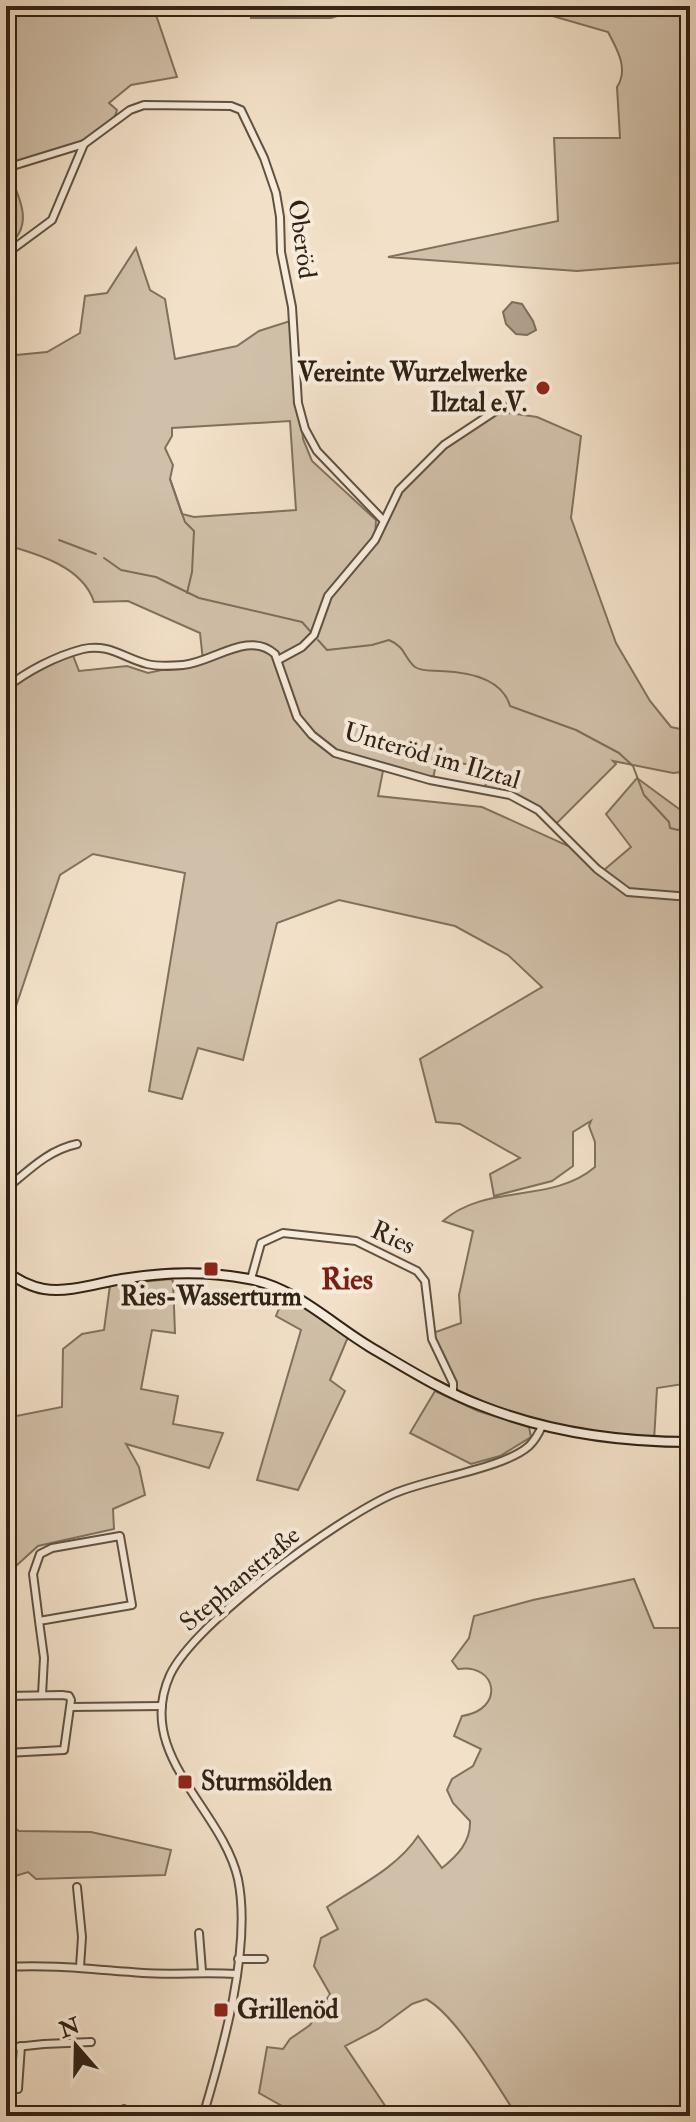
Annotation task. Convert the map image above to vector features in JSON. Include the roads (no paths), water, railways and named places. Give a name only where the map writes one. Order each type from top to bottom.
[{"type":"street","name":"Oberöd","points":[[6,168],[84,144],[130,110],[144,105],[231,106],[241,110],[264,158],[276,193],[281,252],[292,307],[298,403],[305,429],[317,451],[383,520]]},
{"type":"street","points":[[6,254],[52,220],[84,144]]},
{"type":"street","points":[[6,688],[58,658],[95,648],[117,650],[139,661],[160,666],[203,662],[242,645],[257,644],[271,650],[278,660],[302,647],[314,635],[328,596],[368,550],[399,490],[444,445],[503,406]]},
{"type":"street","name":"Unteröd im Ilztal","points":[[278,660],[297,717],[312,735],[335,753],[430,780],[510,795],[538,810],[597,869],[628,892],[690,897]]},
{"type":"street","points":[[6,1189],[43,1158],[63,1147],[77,1144]]},
{"type":"street","name":"Ries","points":[[251,1279],[261,1243],[283,1233],[356,1241],[417,1271],[425,1281],[432,1339],[453,1383],[453,1394]]},
{"type":"street","points":[[6,1272],[32,1286],[54,1290],[153,1275],[205,1274],[251,1279],[294,1296],[350,1335],[453,1394],[482,1406],[542,1426],[605,1437],[690,1442]]},
{"type":"street","name":"Stephanstraße","points":[[203,2116],[228,2025],[242,1909],[237,1878],[222,1840],[168,1751],[163,1736],[162,1706],[171,1675],[182,1656],[238,1602],[290,1559],[351,1518],[393,1494],[518,1453],[535,1439],[542,1426]]},
{"type":"street","points":[[39,1621],[132,1605],[120,1536],[52,1548],[40,1554],[33,1574],[39,1621],[44,1658],[42,1695]]},
{"type":"street","points":[[6,1696],[69,1696],[71,1707],[64,1750],[6,1753]]},
{"type":"street","points":[[71,1707],[162,1706]]},
{"type":"street","points":[[77,1887],[82,1937],[80,1967]]},
{"type":"street","points":[[199,1933],[202,1971]]},
{"type":"street","points":[[238,1959],[264,1959]]},
{"type":"street","points":[[6,1967],[43,1965],[144,1973],[202,1971],[236,1974]]},
{"type":"street","points":[[6,2048],[91,2042]]},
{"type":"street","points":[[18,2089],[21,2046]]},
{"type":"street","points":[[107,2116],[124,2109]]},
{"type":"waterway","points":[[170,479],[185,522],[194,531],[192,572],[187,593]]},
{"type":"waterway","points":[[59,540],[96,554]]},
{"type":"waterway","points":[[104,558],[121,570],[156,577],[199,598],[302,622],[311,632]]},
{"type":"waterway","points":[[318,640],[327,650],[389,640],[399,646],[418,669],[482,678],[500,689],[510,706],[576,730],[619,753],[633,766],[644,795],[669,822],[670,828],[678,830],[690,826]]},
{"type":"place","name":"Vereinte Wurzelwerke Ilztal e.V.","points":[[543,388]]},
{"type":"place","name":"Ries-Wasserturm","points":[[211,1269]]},
{"type":"place","name":"Sturmsölden","points":[[185,1782]]},
{"type":"place","name":"Grillenöd","points":[[221,2010]]},
{"type":"district","name":"Ries","points":[[347,1279]]}]
